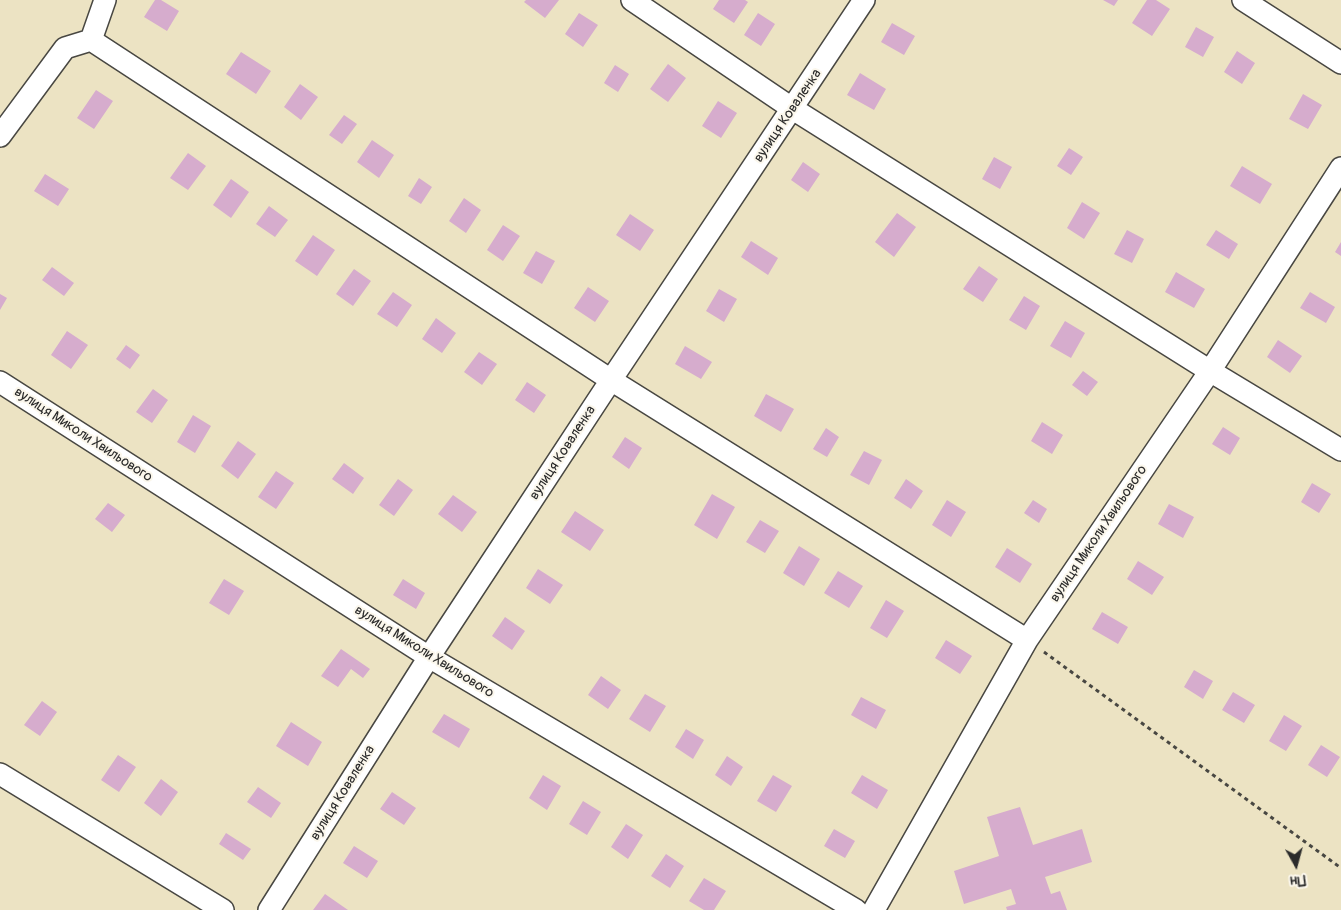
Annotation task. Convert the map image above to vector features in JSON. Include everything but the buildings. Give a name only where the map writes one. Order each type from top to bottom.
[{"type":"street","points":[[91,40],[105,0]]},
{"type":"street","points":[[632,0],[793,109],[1341,450]]},
{"type":"street","name":"вулиця Коваленка","points":[[269,910],[429,657],[864,0]]},
{"type":"street","points":[[1243,0],[1341,63]]},
{"type":"street","points":[[0,136],[65,48],[91,40]]},
{"type":"street","points":[[91,40],[611,380],[1028,640]]},
{"type":"street","name":"вулиця Миколи Хвильового","points":[[874,910],[1028,640],[1210,370],[1341,168]]},
{"type":"street","name":"вулиця Миколи Хвильового","points":[[0,382],[429,657],[856,910]]},
{"type":"street","points":[[0,774],[223,910]]},
{"type":"path","points":[[1028,640],[1341,868]]}]
